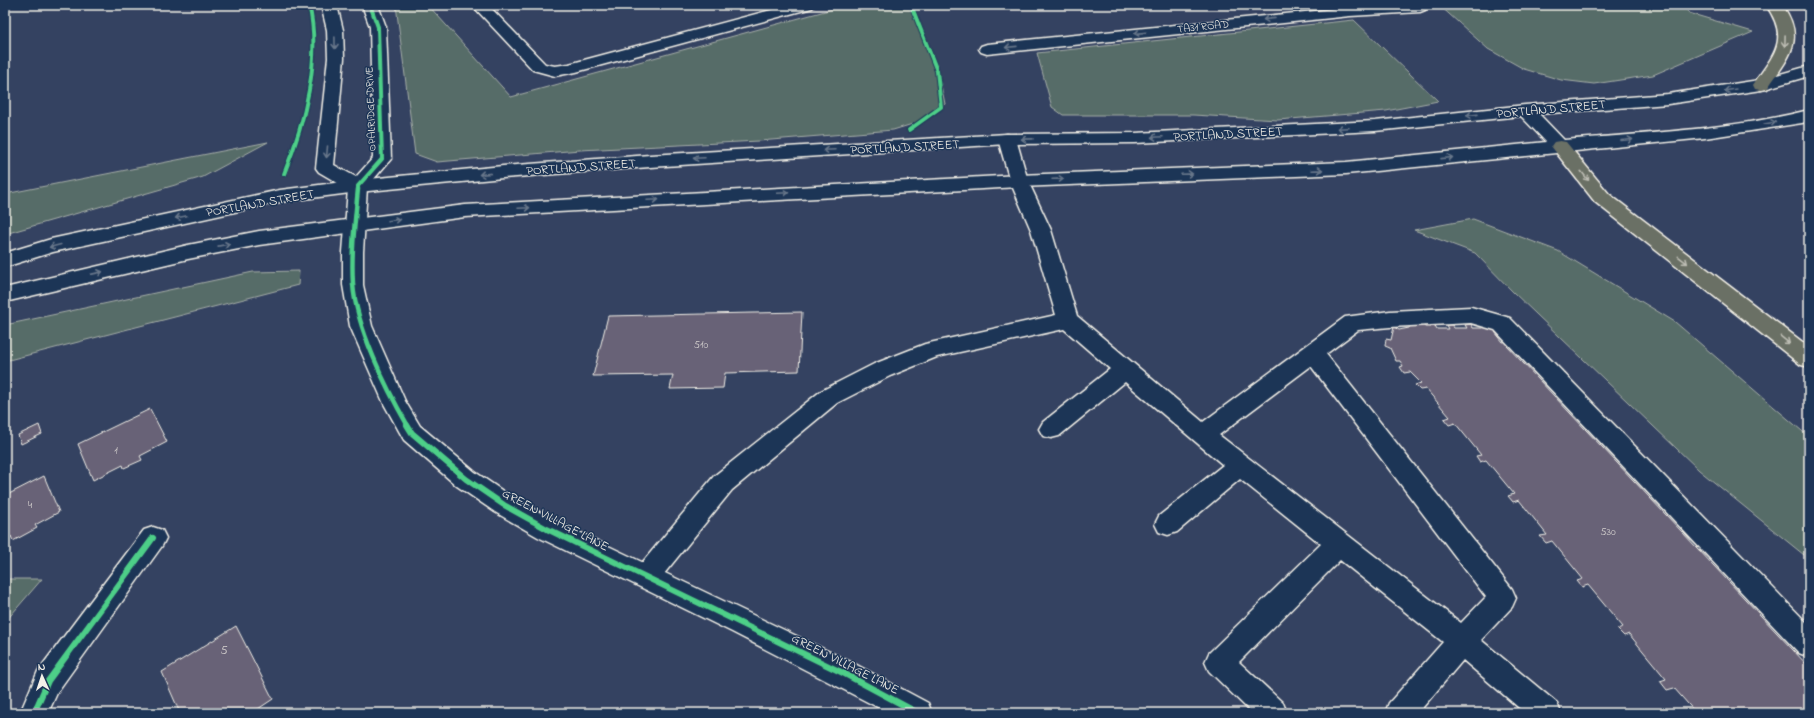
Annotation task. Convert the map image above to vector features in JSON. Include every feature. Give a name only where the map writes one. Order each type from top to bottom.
[{"type":"highway","points":[[1761,85],[1785,49],[1785,25],[1779,10],[1774,5]]},
{"type":"highway","points":[[1560,146],[1602,198],[1809,359]]},
{"type":"main road","points":[[329,5],[335,35],[336,64],[325,168],[357,205]]},
{"type":"main road","name":"OPALRIDGE DRIVE","points":[[357,205],[382,159],[378,27],[370,5]]},
{"type":"main road","points":[[480,5],[539,67],[555,71],[570,69],[807,5]]},
{"type":"main road","name":"TA31 ROAD","points":[[987,49],[1350,10],[1420,7]]},
{"type":"main road","name":"PORTLAND STREET","points":[[5,295],[196,250],[273,235],[357,205],[503,172],[650,161],[1007,139],[1135,138],[1375,126],[1525,110],[1668,99],[1761,85],[1809,71]]},
{"type":"main road","points":[[1525,110],[1560,146]]},
{"type":"main road","name":"PORTLAND STREET","points":[[5,260],[51,246],[280,196],[357,205],[465,211],[1019,180],[1346,168],[1705,133],[1796,119],[1809,115]]},
{"type":"main road","points":[[1007,139],[1019,180],[1041,230],[1068,320],[1202,435],[1462,641],[1547,713]]},
{"type":"main road","name":"GREEN VILLAGE LANE","points":[[357,205],[353,252],[353,285],[361,326],[395,404],[412,433],[466,479],[504,505],[547,529],[836,670],[918,713]]},
{"type":"main road","points":[[1202,435],[1353,324],[1390,319],[1471,314],[1502,324],[1809,644]]},
{"type":"main road","points":[[646,577],[723,483],[829,397],[882,370],[933,350],[1068,320]]},
{"type":"main road","points":[[1314,354],[1503,598],[1462,641],[1399,713]]},
{"type":"main road","points":[[1051,428],[1125,369]]},
{"type":"main road","points":[[1168,524],[1240,465]]},
{"type":"main road","points":[[34,713],[48,680],[153,538]]},
{"type":"main road","points":[[1273,713],[1219,662],[1339,544]]},
{"type":"green space","points":[[396,5],[428,5],[511,97],[847,5],[908,5],[939,75],[945,104],[926,120],[893,130],[759,141],[580,150],[437,162],[415,154]]},
{"type":"green space","points":[[1439,5],[1682,5],[1689,13],[1753,32],[1653,75],[1594,84],[1561,80],[1524,69],[1488,49]]},
{"type":"green space","points":[[1354,20],[1438,101],[1386,111],[1278,120],[1193,115],[1063,115],[1052,107],[1037,53]]},
{"type":"green space","points":[[268,142],[203,177],[5,234],[5,194]]},
{"type":"green space","points":[[1473,219],[1558,251],[1675,322],[1809,437],[1809,559],[1699,470],[1513,292],[1475,253],[1414,230]]},
{"type":"green space","points":[[299,271],[298,285],[5,361],[5,325],[253,272]]},
{"type":"green space","points":[[5,579],[42,579],[5,622]]},
{"type":"building","points":[[802,312],[799,371],[725,373],[723,388],[670,389],[673,375],[593,376],[608,316]]},
{"type":"building","points":[[1411,324],[1421,324],[1425,327],[1431,327],[1429,324],[1434,324],[1437,329],[1448,329],[1446,325],[1452,325],[1454,328],[1467,328],[1465,325],[1471,324],[1473,328],[1483,328],[1485,325],[1497,330],[1495,332],[1503,342],[1508,341],[1512,345],[1507,346],[1809,667],[1809,713],[1696,713],[1674,688],[1667,690],[1660,681],[1666,679],[1629,634],[1624,636],[1617,629],[1623,627],[1588,585],[1582,587],[1577,581],[1583,579],[1552,541],[1546,543],[1540,536],[1547,535],[1519,500],[1513,502],[1508,496],[1514,494],[1486,460],[1480,462],[1476,456],[1481,455],[1455,423],[1449,425],[1444,419],[1450,417],[1426,389],[1420,390],[1415,385],[1421,383],[1410,372],[1404,373],[1400,367],[1403,366],[1400,361],[1396,361],[1390,348],[1385,346],[1386,339],[1391,340],[1394,327],[1399,330],[1409,328]]},
{"type":"building","points":[[150,409],[167,442],[140,456],[142,460],[124,468],[123,465],[93,480],[78,444]]},
{"type":"building","points":[[39,425],[42,434],[21,444],[18,435]]},
{"type":"building","points":[[44,476],[59,512],[35,525],[37,528],[13,541],[11,536],[5,539],[5,496]]},
{"type":"building","points":[[236,626],[273,699],[252,713],[180,713],[162,672]]},
{"type":"cycle path","points":[[284,174],[300,130],[309,85],[313,48],[312,16],[309,5]]},
{"type":"cycle path","points":[[370,5],[378,27],[382,159],[358,186],[353,252],[353,285],[361,326],[395,404],[412,433],[466,479],[504,505],[547,529],[843,673],[918,713]]},
{"type":"cycle path","points":[[909,130],[941,107],[937,71],[911,5]]},
{"type":"cycle path","points":[[34,713],[48,681],[153,538]]}]
